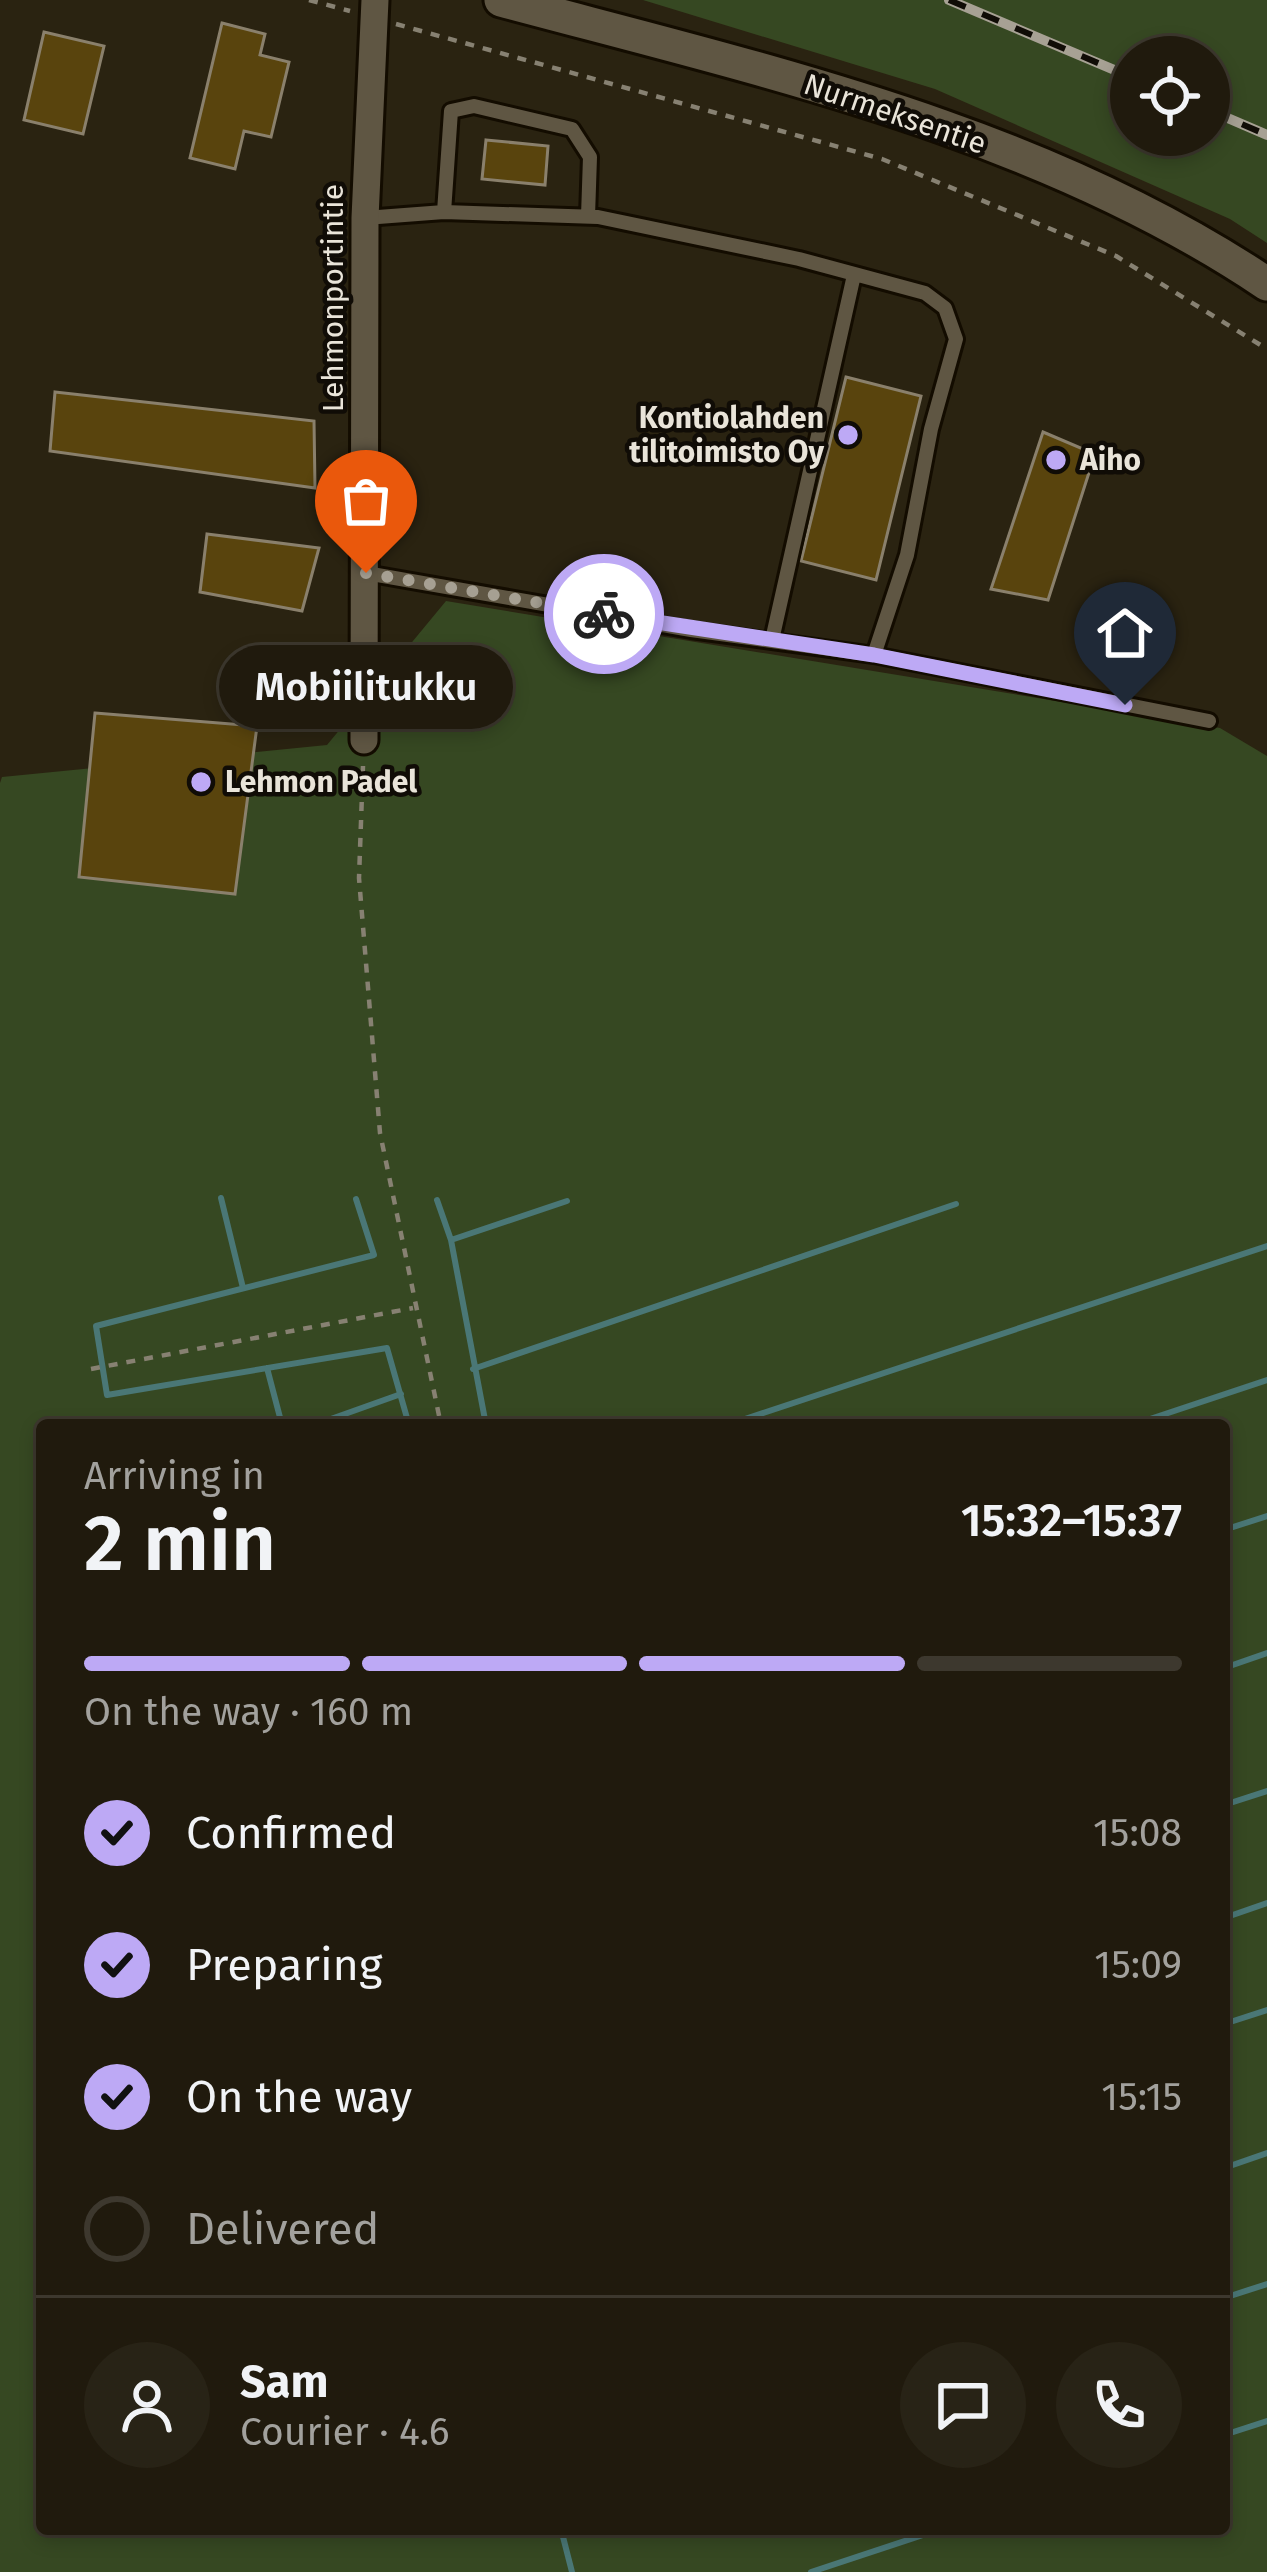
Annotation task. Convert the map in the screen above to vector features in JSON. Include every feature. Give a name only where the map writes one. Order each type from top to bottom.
[{"type":"street","name":"Lehmonportintie","points":[[364,740],[365,218],[375,0]]},
{"type":"street","name":"Nurmeksentie","points":[[501,0],[839,93],[1054,169],[1231,260],[1267,284]]},
{"type":"lane","points":[[444,212],[451,111],[474,106],[572,129],[590,157],[588,216]]},
{"type":"lane","points":[[365,218],[444,212],[588,216],[737,244],[925,292],[945,308],[956,339],[907,555],[874,655]]},
{"type":"lane","points":[[772,640],[854,274]]},
{"type":"lane","points":[[366,573],[874,655],[1209,721]]},
{"type":"path","points":[[309,0],[343,9]]},
{"type":"path","points":[[399,25],[882,159],[1116,256],[1267,349]]},
{"type":"path","points":[[364,740],[359,878],[380,1133],[440,1419]]},
{"type":"path","points":[[91,1369],[413,1308]]},
{"type":"green space","points":[[643,0],[1267,0],[1267,243],[1230,219],[935,89]]},
{"type":"green space","points":[[446,601],[1220,728],[1267,756],[1267,2572],[0,2572],[2,777],[327,745]]},
{"type":"building","points":[[222,23],[265,34],[260,55],[289,62],[271,137],[244,131],[235,169],[190,158]]},
{"type":"building","points":[[44,32],[104,46],[83,134],[24,120]]},
{"type":"building","points":[[486,140],[548,146],[545,185],[482,179]]},
{"type":"building","points":[[846,377],[921,396],[876,580],[801,561]]},
{"type":"building","points":[[55,392],[314,421],[315,488],[50,451]]},
{"type":"building","points":[[1043,432],[1095,454],[1048,600],[991,589]]},
{"type":"building","points":[[207,534],[319,548],[302,611],[200,592]]},
{"type":"building","points":[[95,713],[257,726],[235,894],[79,877]]},
{"type":"waterway","points":[[221,1198],[243,1288]]},
{"type":"waterway","points":[[356,1199],[374,1255],[96,1326],[107,1395],[387,1348],[407,1419]]},
{"type":"waterway","points":[[437,1200],[451,1240],[485,1419]]},
{"type":"waterway","points":[[451,1240],[567,1201]]},
{"type":"waterway","points":[[473,1369],[956,1204]]},
{"type":"waterway","points":[[745,1419],[1267,1246]]},
{"type":"waterway","points":[[267,1368],[280,1419]]},
{"type":"waterway","points":[[1150,1419],[1267,1380]]},
{"type":"waterway","points":[[331,1419],[401,1394]]},
{"type":"waterway","points":[[1230,1528],[1267,1516]]},
{"type":"waterway","points":[[1230,1666],[1267,1653]]},
{"type":"waterway","points":[[1230,1803],[1267,1791]]},
{"type":"waterway","points":[[1230,1916],[1267,1903]]},
{"type":"waterway","points":[[1230,2022],[1267,2010]]},
{"type":"waterway","points":[[1230,2166],[1267,2153]]},
{"type":"waterway","points":[[1230,2296],[1267,2284]]},
{"type":"waterway","points":[[1230,2433],[1267,2421]]},
{"type":"waterway","points":[[563,2535],[572,2572]]},
{"type":"waterway","points":[[811,2572],[923,2535]]},
{"type":"railway","points":[[949,0],[1110,68]]},
{"type":"railway","points":[[1230,119],[1267,135]]},
{"type":"way so far","points":[[366,573],[604,614]]},
{"type":"place","name":"Kontiolahden tilitoimisto Oy","points":[[848,435]]},
{"type":"place","name":"Aiho","points":[[1056,460]]},
{"type":"place","name":"Mobiilitukku","points":[[366,573]]},
{"type":"place","name":"Lehmon Padel","points":[[201,782]]},
{"type":"route","points":[[604,614],[874,655],[1125,705]]}]
